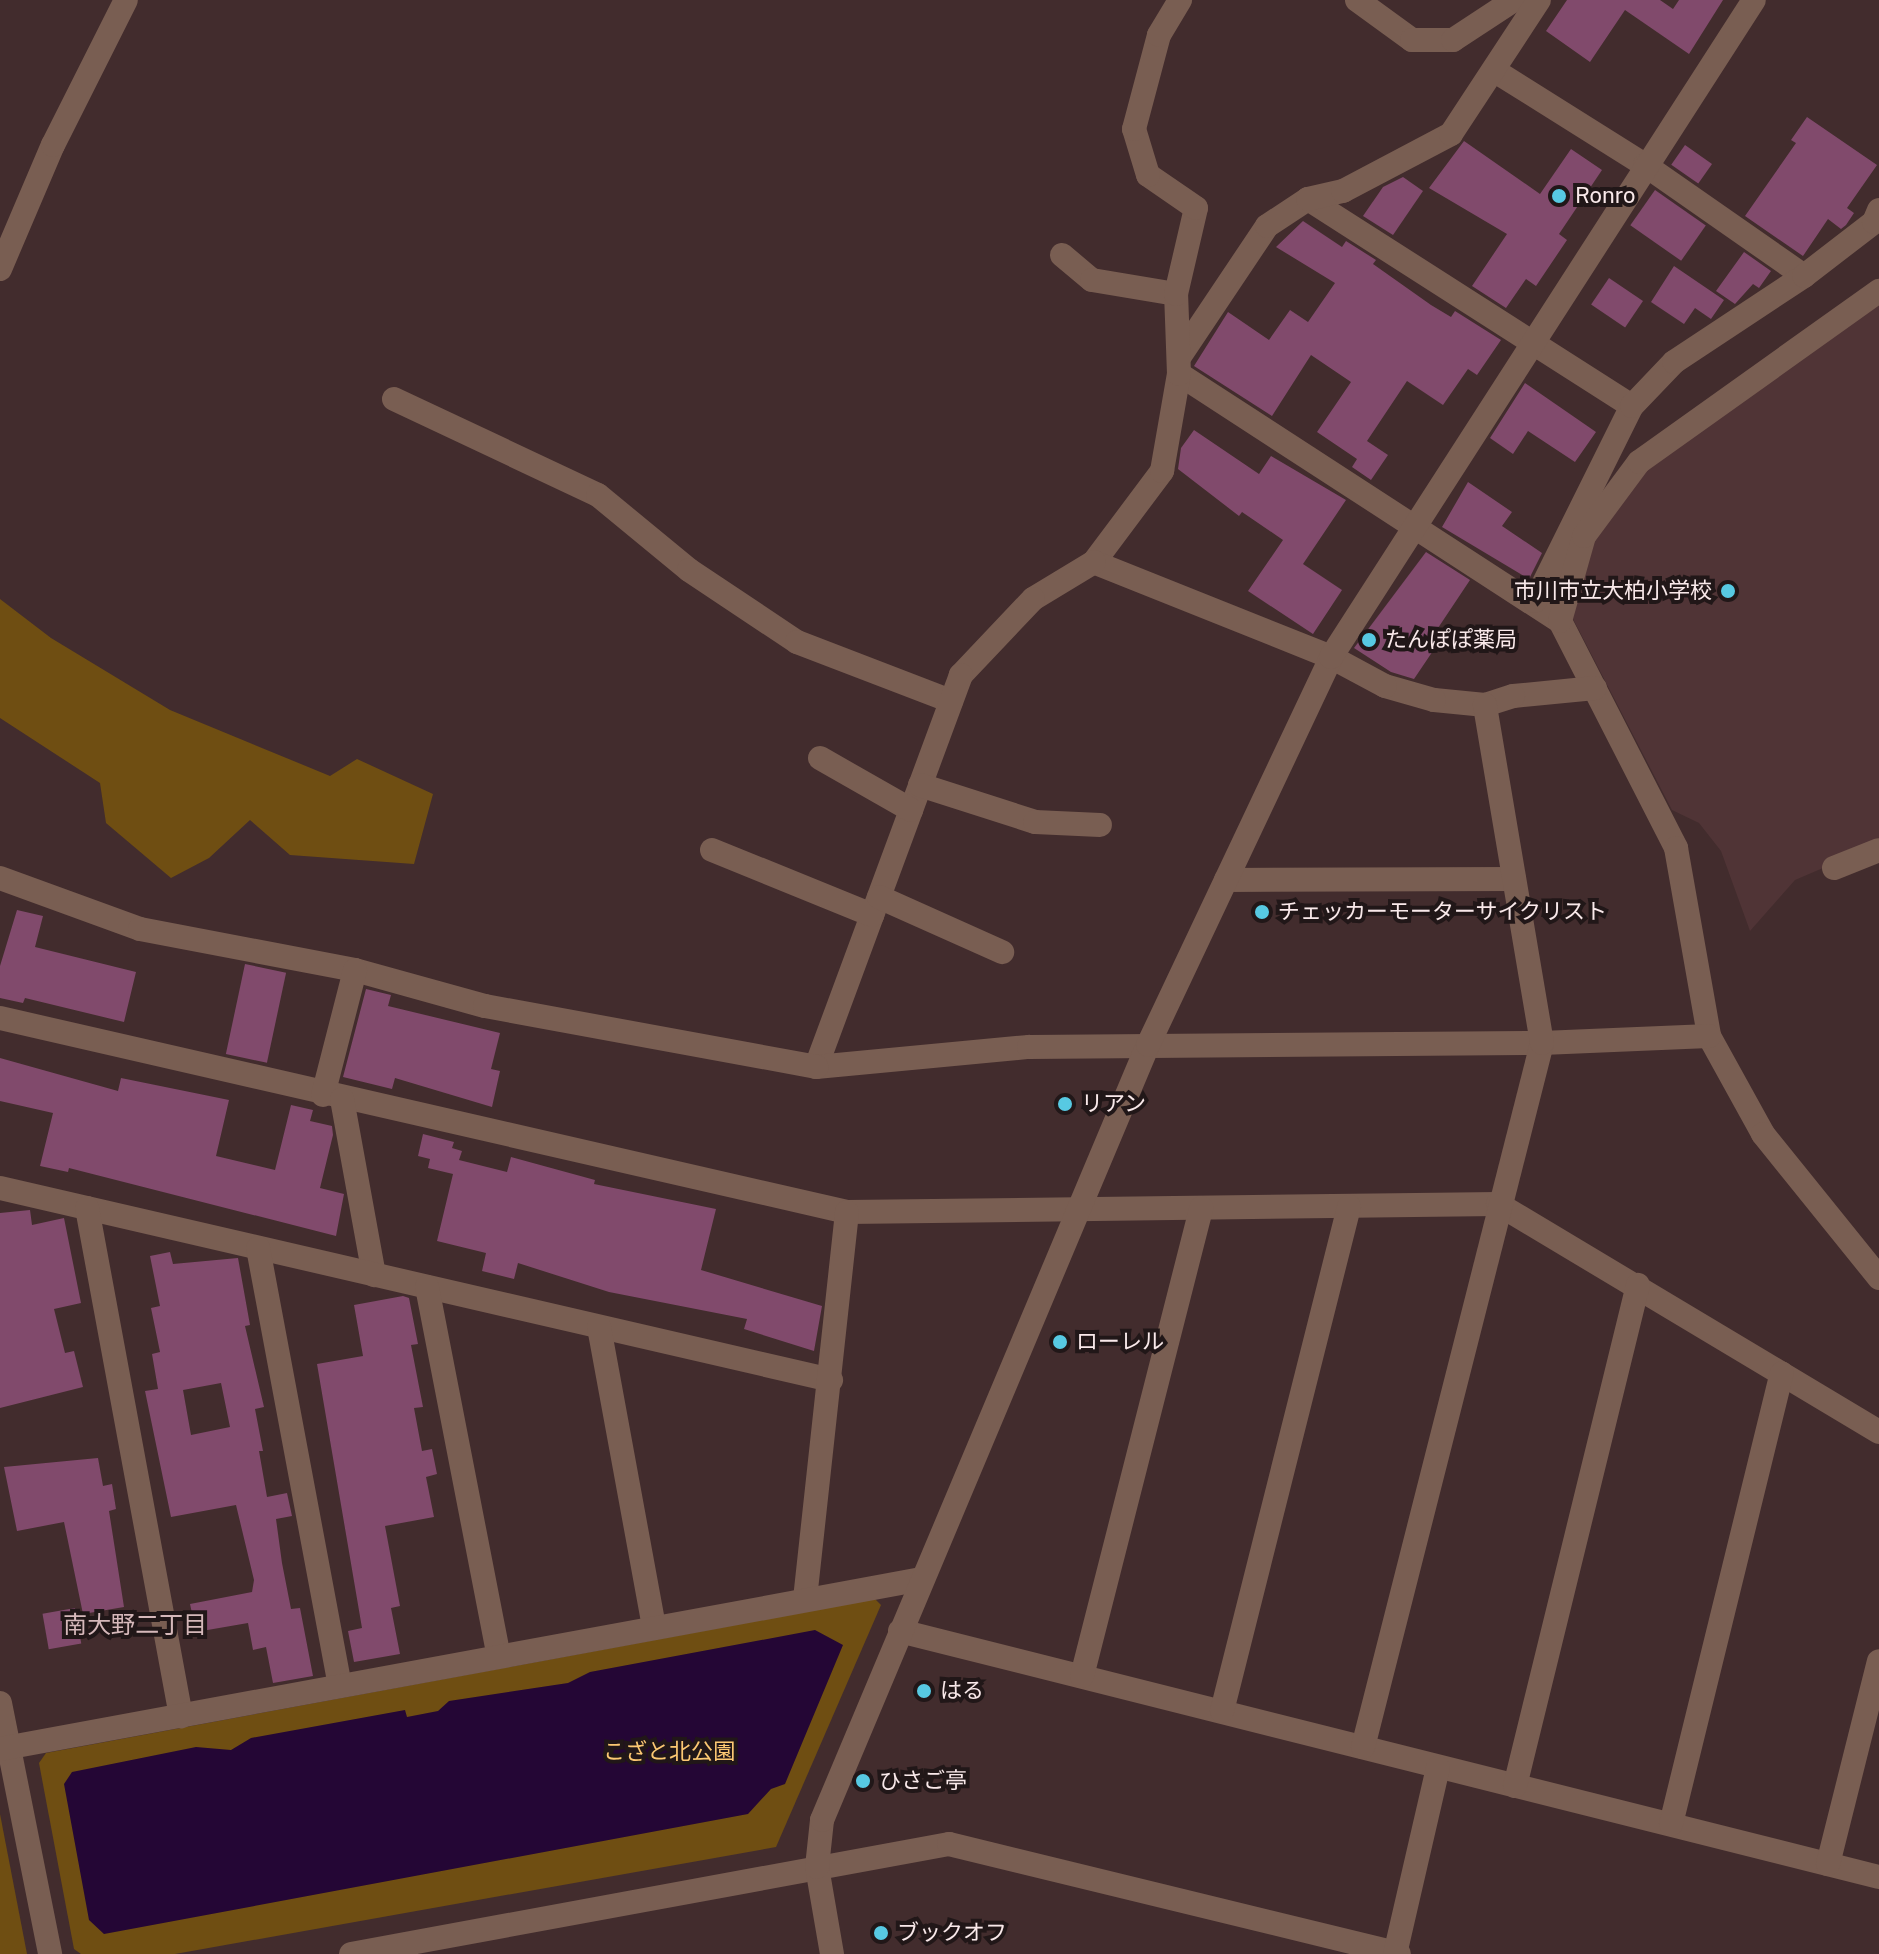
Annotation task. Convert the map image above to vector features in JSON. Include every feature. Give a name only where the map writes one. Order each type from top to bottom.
[{"type":"street","points":[[0,269],[53,145],[126,0]]},
{"type":"street","points":[[816,1067],[961,675],[1033,599],[1094,562],[1162,471],[1179,365],[1176,294],[1196,208],[1148,175],[1134,129],[1159,35],[1180,0]]},
{"type":"street","points":[[1357,0],[1412,40],[1453,40],[1514,0]]},
{"type":"street","points":[[1179,365],[1267,226],[1308,199],[1343,191],[1451,134],[1539,0]]},
{"type":"street","points":[[832,1954],[817,1867],[822,1820],[1076,1209],[1148,1045],[1331,657],[1754,0]]},
{"type":"street","points":[[1495,71],[1645,165],[1804,276]]},
{"type":"street","points":[[1308,199],[1632,406]]},
{"type":"street","points":[[1535,601],[1632,406],[1674,362],[1804,276],[1874,222],[1879,210]]},
{"type":"street","points":[[1062,255],[1092,280],[1176,294]]},
{"type":"street","points":[[1560,621],[1584,536],[1639,462],[1879,291]]},
{"type":"street","points":[[1179,365],[1535,601],[1560,621],[1676,848],[1709,1036],[1763,1134],[1879,1278]]},
{"type":"street","points":[[394,399],[598,495],[689,570],[797,642],[951,701]]},
{"type":"street","points":[[1094,562],[1331,657],[1385,686],[1434,700],[1485,705],[1513,696],[1595,688]]},
{"type":"street","points":[[1363,1747],[1498,1204],[1542,1043],[1485,705]]},
{"type":"street","points":[[820,758],[911,810]]},
{"type":"street","points":[[920,785],[1035,822],[1100,825]]},
{"type":"street","points":[[712,850],[1002,952]]},
{"type":"street","points":[[1834,868],[1879,850]]},
{"type":"street","points":[[0,878],[140,929],[355,970],[485,1006],[816,1067],[1029,1047],[1542,1043],[1709,1036]]},
{"type":"street","points":[[1226,880],[1514,879]]},
{"type":"street","points":[[355,970],[333,1097],[374,1275]]},
{"type":"street","points":[[0,1018],[333,1097],[847,1212],[1498,1204],[1879,1432]]},
{"type":"street","points":[[0,1188],[831,1380]]},
{"type":"street","points":[[1222,1711],[1349,1207]]},
{"type":"street","points":[[87,1208],[181,1716]]},
{"type":"street","points":[[1082,1676],[1201,1208]]},
{"type":"street","points":[[805,1599],[847,1212]]},
{"type":"street","points":[[258,1248],[340,1685]]},
{"type":"street","points":[[1515,1786],[1638,1285]]},
{"type":"street","points":[[427,1287],[499,1656]]},
{"type":"street","points":[[599,1327],[654,1628]]},
{"type":"street","points":[[1671,1824],[1782,1373]]},
{"type":"street","points":[[4,1748],[922,1579]]},
{"type":"street","points":[[900,1631],[1879,1877]]},
{"type":"street","points":[[1828,1864],[1879,1661]]},
{"type":"street","points":[[0,1703],[4,1748],[50,1954]]},
{"type":"street","points":[[351,1954],[949,1844],[984,1849],[1396,1954],[1438,1768]]},
{"type":"shaded area","name":"市川市立大柏小学校","points":[[1879,298],[1879,844],[1795,880],[1750,931],[1721,851],[1699,823],[1672,810],[1572,617],[1597,529],[1651,462]]},
{"type":"shaded area","name":"こざと北公園","points":[[815,1630],[843,1645],[785,1784],[771,1789],[748,1814],[104,1934],[89,1920],[64,1784],[72,1772],[196,1747],[231,1750],[251,1738],[405,1710],[407,1717],[438,1711],[449,1701],[568,1683],[590,1672]]},
{"type":"green space","points":[[0,599],[51,638],[170,710],[330,776],[357,759],[433,794],[414,864],[290,855],[250,820],[209,858],[171,878],[106,823],[100,783],[0,718]]},
{"type":"green space","name":"こざと北公園","points":[[875,1599],[881,1605],[776,1847],[175,1954],[81,1954],[74,1949],[39,1763],[46,1753]]},
{"type":"green space","points":[[0,1814],[27,1954],[0,1954]]},
{"type":"building","points":[[1567,0],[1660,0],[1673,9],[1679,0],[1723,0],[1689,54],[1625,10],[1590,62],[1546,31]]},
{"type":"building","points":[[1807,117],[1877,165],[1847,208],[1854,213],[1846,225],[1841,229],[1828,219],[1803,256],[1745,216],[1796,143],[1791,140]]},
{"type":"building","points":[[1464,141],[1540,194],[1571,149],[1602,170],[1559,234],[1567,240],[1536,286],[1526,279],[1506,308],[1472,286],[1507,234],[1429,188]]},
{"type":"building","points":[[1685,145],[1712,164],[1698,184],[1671,165]]},
{"type":"building","points":[[1403,177],[1423,191],[1393,235],[1363,216],[1383,187]]},
{"type":"building","points":[[1655,190],[1706,226],[1681,261],[1630,225]]},
{"type":"building","points":[[1303,221],[1342,247],[1346,241],[1376,260],[1373,264],[1431,305],[1451,317],[1455,311],[1501,340],[1477,375],[1468,369],[1443,405],[1407,381],[1367,441],[1388,455],[1371,480],[1352,467],[1357,459],[1317,432],[1351,382],[1311,355],[1272,416],[1194,366],[1228,312],[1269,340],[1290,310],[1308,322],[1335,283],[1276,247]]},
{"type":"building","points":[[1744,252],[1771,271],[1759,288],[1753,284],[1735,304],[1716,291]]},
{"type":"building","points":[[1674,266],[1724,300],[1711,319],[1695,308],[1684,324],[1651,302]]},
{"type":"building","points":[[1609,278],[1643,301],[1625,327],[1591,305]]},
{"type":"building","points":[[1525,383],[1596,432],[1575,462],[1528,431],[1513,454],[1490,438]]},
{"type":"building","points":[[1194,430],[1259,474],[1271,456],[1346,500],[1303,564],[1342,590],[1313,634],[1248,591],[1283,540],[1242,512],[1239,516],[1178,469],[1181,448]]},
{"type":"building","points":[[1468,482],[1512,512],[1502,526],[1542,553],[1529,579],[1442,527]]},
{"type":"building","points":[[1426,552],[1470,580],[1434,634],[1441,639],[1414,679],[1391,672],[1354,648]]},
{"type":"building","points":[[17,910],[43,916],[35,947],[136,972],[124,1022],[25,998],[23,1003],[0,998],[0,966]]},
{"type":"building","points":[[245,964],[286,973],[267,1063],[226,1054]]},
{"type":"building","points":[[366,989],[391,995],[388,1006],[500,1033],[491,1069],[500,1071],[492,1107],[395,1078],[392,1089],[343,1077]]},
{"type":"building","points":[[0,1058],[118,1091],[121,1078],[229,1100],[216,1156],[275,1170],[291,1105],[313,1110],[310,1121],[332,1126],[333,1135],[320,1188],[344,1194],[336,1236],[69,1168],[68,1172],[40,1166],[53,1113],[0,1101]]},
{"type":"building","points":[[423,1134],[454,1142],[452,1148],[462,1151],[459,1160],[507,1172],[511,1157],[595,1180],[594,1184],[716,1209],[701,1270],[822,1306],[814,1351],[744,1329],[747,1319],[609,1292],[518,1263],[514,1279],[482,1271],[486,1253],[437,1241],[453,1174],[428,1168],[430,1159],[418,1156]]},
{"type":"building","points":[[30,1210],[32,1225],[64,1218],[81,1303],[54,1309],[65,1353],[74,1351],[83,1387],[0,1408],[0,1213]]},
{"type":"building","points":[[170,1252],[173,1264],[238,1258],[250,1325],[245,1326],[264,1407],[255,1409],[267,1497],[287,1493],[292,1516],[276,1519],[282,1563],[291,1609],[300,1608],[313,1676],[273,1683],[266,1647],[253,1650],[248,1623],[196,1632],[190,1604],[252,1592],[254,1580],[236,1505],[171,1517],[145,1391],[158,1389],[152,1354],[160,1352],[151,1308],[160,1306],[150,1256]],"holes":[[[221,1383],[230,1427],[191,1435],[183,1390]]]},
{"type":"building","points":[[403,1296],[409,1298],[418,1344],[411,1345],[423,1407],[414,1408],[422,1451],[432,1449],[437,1474],[426,1477],[434,1517],[385,1526],[400,1606],[391,1608],[400,1654],[354,1662],[348,1631],[362,1628],[317,1364],[363,1356],[354,1305]]},
{"type":"building","points":[[98,1458],[103,1486],[112,1484],[116,1509],[109,1511],[124,1607],[83,1614],[64,1522],[17,1531],[4,1467]]},
{"type":"building","points":[[75,1608],[81,1643],[49,1649],[43,1614]]},
{"type":"place","name":"Ronro","points":[[1559,196]]},
{"type":"place","name":"市川市立大柏小学校","points":[[1728,591]]},
{"type":"place","name":"たんぽぽ薬局","points":[[1369,640]]},
{"type":"place","name":"チェッカーモーターサイクリスト","points":[[1262,912]]},
{"type":"place","name":"リアン","points":[[1065,1104]]},
{"type":"place","name":"ローレル","points":[[1060,1342]]},
{"type":"place","name":"はる","points":[[924,1691]]},
{"type":"place","name":"ひさご亭","points":[[863,1781]]},
{"type":"place","name":"ブックオフ","points":[[881,1933]]},
{"type":"district","name":"南大野二丁目","points":[[135,1625]]}]
